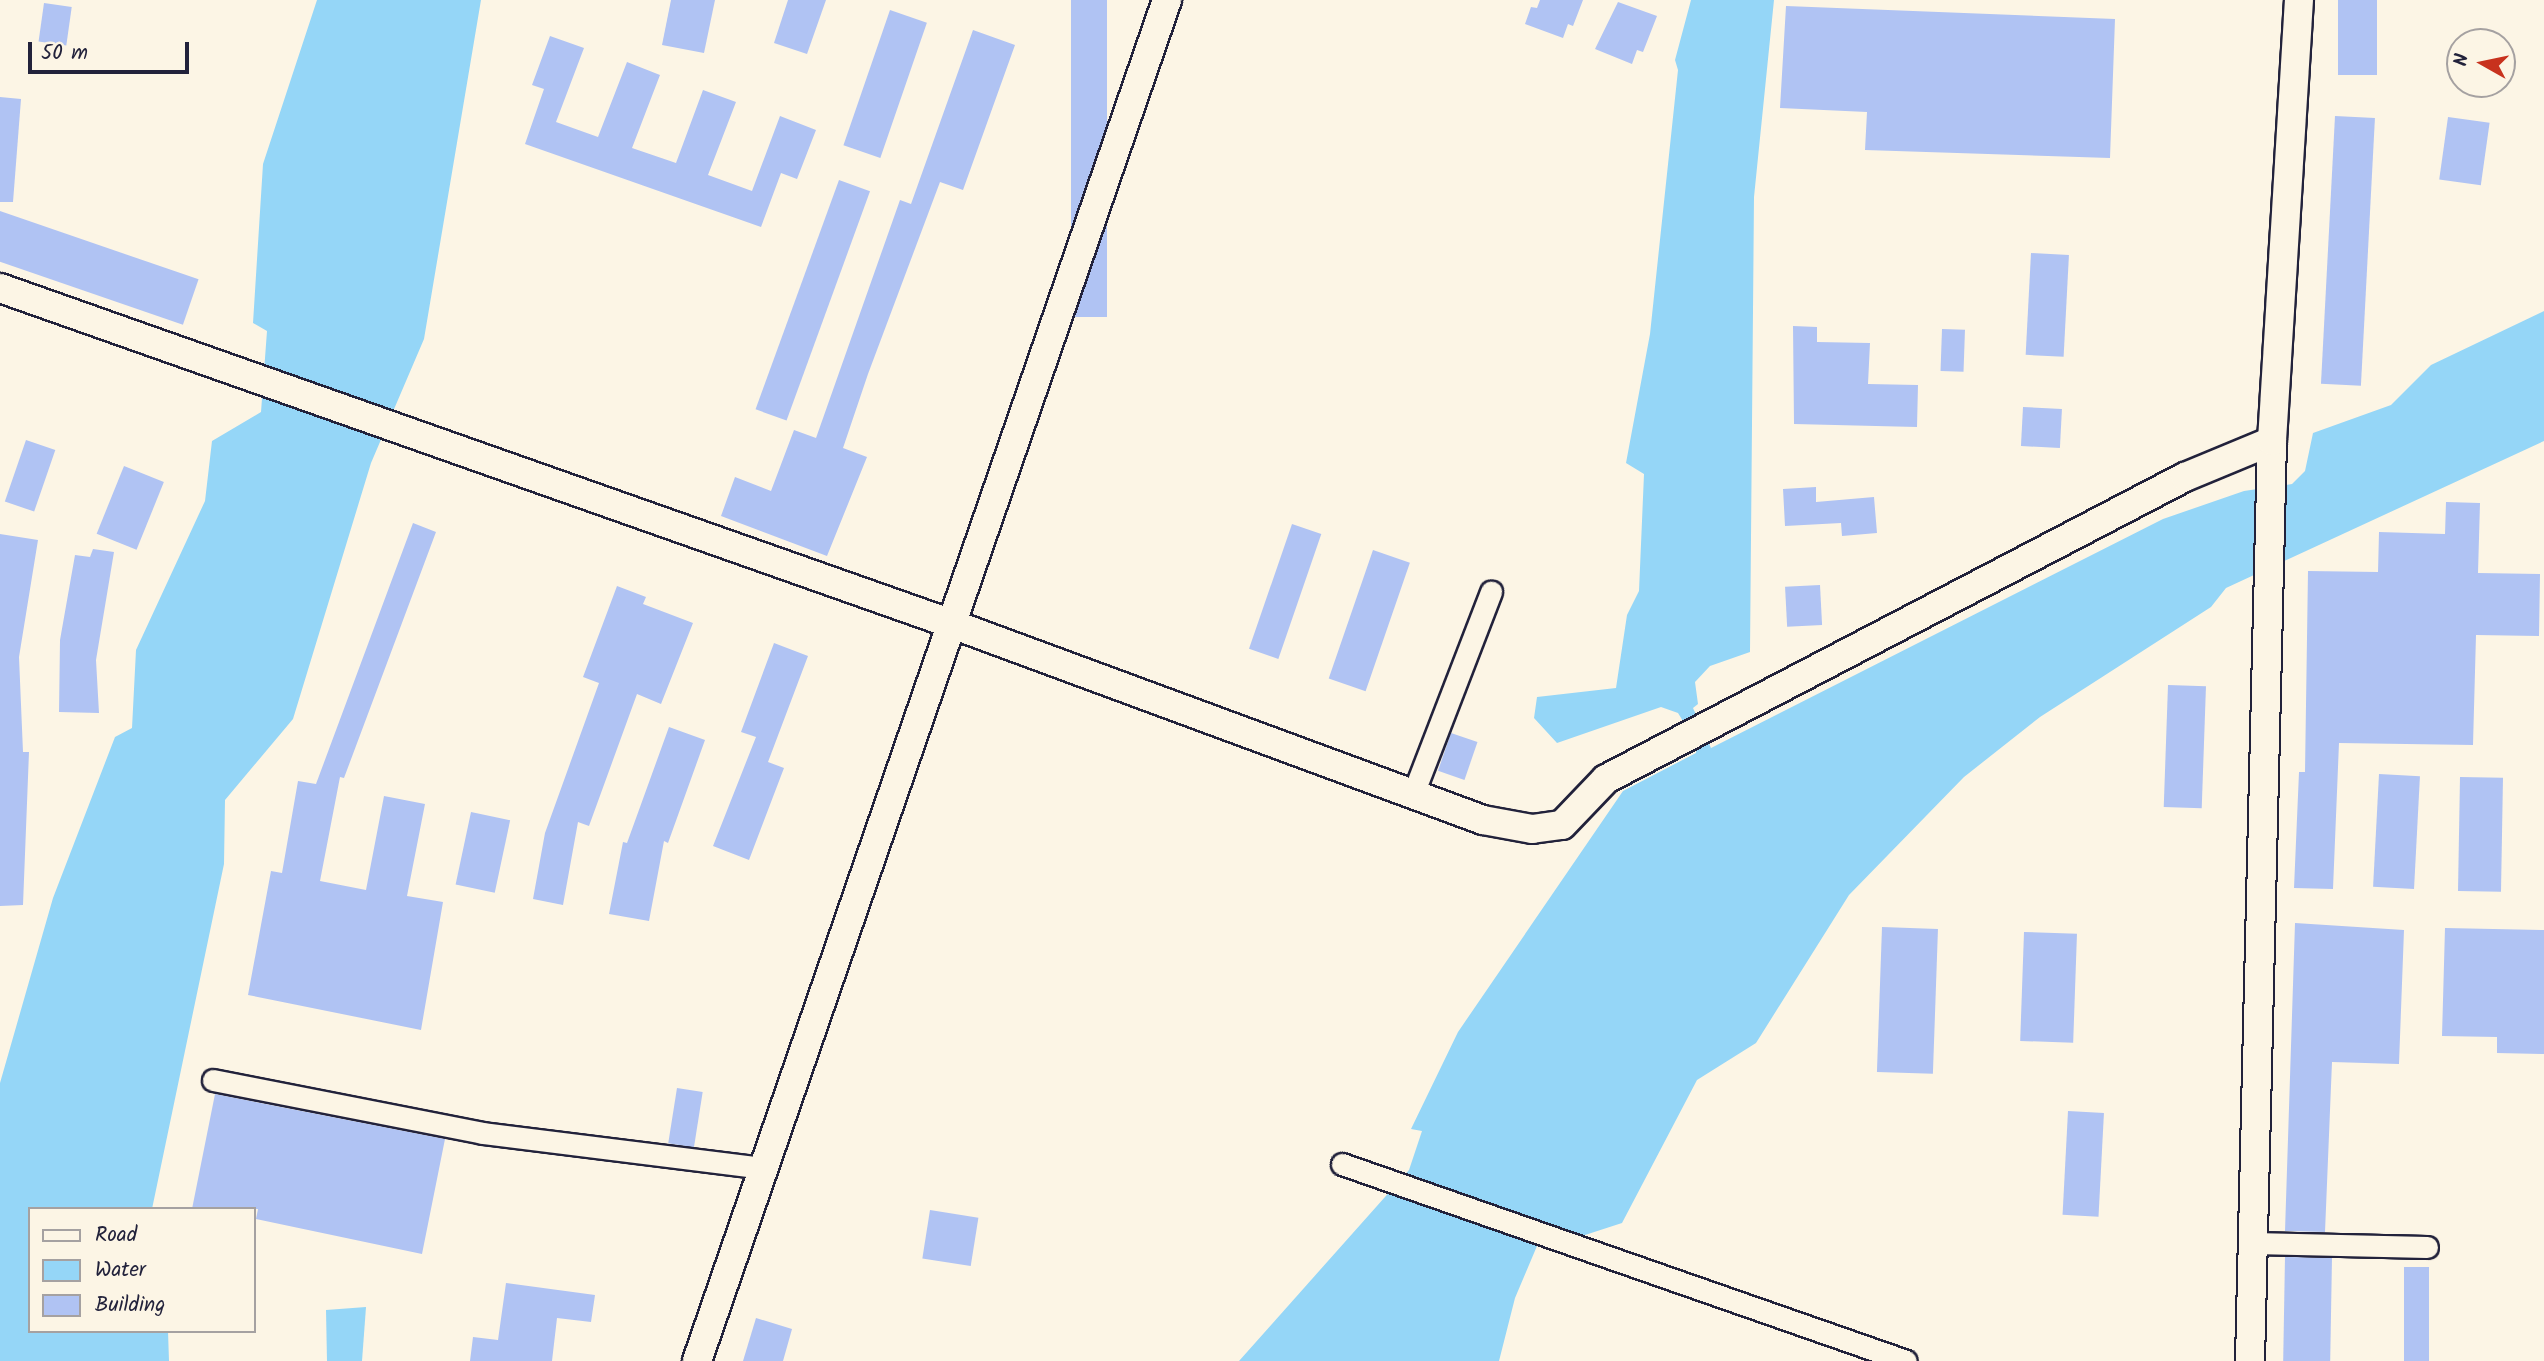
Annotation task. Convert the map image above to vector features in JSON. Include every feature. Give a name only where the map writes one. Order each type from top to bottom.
[{"type":"street","points":[[696,1361],[1167,0]]},
{"type":"street","points":[[2250,1361],[2272,441],[2299,0]]},
{"type":"street","points":[[0,288],[951,624],[1483,820],[1532,829],[1562,825],[1606,779],[2185,477],[2272,441]]},
{"type":"street","points":[[1413,794],[1491,592]]},
{"type":"street","points":[[213,1080],[482,1133],[764,1168]]},
{"type":"street","points":[[1342,1164],[1906,1361]]},
{"type":"street","points":[[2253,1243],[2427,1247]]},
{"type":"street","points":[[1842,1361],[1845,1339]]},
{"type":"water","points":[[317,0],[481,0],[424,339],[371,463],[293,719],[225,800],[224,864],[152,1207],[28,1207],[28,1333],[168,1333],[169,1361],[0,1361],[0,1083],[53,898],[115,737],[132,728],[136,650],[205,501],[212,441],[261,412],[267,331],[253,323],[263,164]]},
{"type":"water","points":[[1691,0],[1774,0],[1754,197],[1750,652],[1710,666],[1695,682],[1698,704],[1693,708],[1711,748],[2163,519],[2244,491],[2292,484],[2305,471],[2313,433],[2391,405],[2431,365],[2544,311],[2544,441],[2226,588],[2211,607],[2040,717],[1964,777],[1849,895],[1756,1043],[1697,1080],[1622,1223],[1585,1235],[1574,1255],[1537,1246],[1515,1298],[1499,1361],[1239,1361],[1409,1170],[1422,1131],[1411,1129],[1458,1032],[1623,791],[1696,753],[1697,744],[1678,713],[1661,707],[1557,743],[1534,718],[1537,697],[1616,688],[1627,615],[1639,591],[1644,474],[1626,463],[1650,334],[1678,70],[1675,60]]},
{"type":"water","points":[[366,1307],[362,1361],[327,1361],[326,1310]]},
{"type":"building","points":[[671,0],[715,0],[704,53],[662,45]]},
{"type":"building","points":[[788,0],[826,0],[807,54],[774,43]]},
{"type":"building","points":[[1071,0],[1107,0],[1107,317],[1071,317]]},
{"type":"building","points":[[1540,0],[1583,0],[1573,26],[1568,24],[1563,38],[1525,24],[1531,7],[1537,8]]},
{"type":"building","points":[[2338,0],[2377,0],[2377,75],[2338,75]]},
{"type":"building","points":[[1618,2],[1657,16],[1643,52],[1637,50],[1632,64],[1595,49]]},
{"type":"building","points":[[44,3],[72,7],[66,46],[39,42]]},
{"type":"building","points":[[1786,6],[2115,19],[2110,158],[1865,150],[1867,112],[1780,108]]},
{"type":"building","points":[[890,10],[927,23],[880,158],[843,145]]},
{"type":"building","points":[[973,30],[1015,45],[963,190],[940,182],[868,374],[843,448],[867,457],[827,556],[721,516],[735,477],[771,491],[794,430],[816,438],[900,200],[911,204]]},
{"type":"building","points":[[550,36],[584,48],[556,122],[598,137],[627,62],[660,75],[632,148],[676,163],[703,90],[736,102],[708,175],[752,191],[780,116],[816,130],[797,179],[781,173],[761,227],[525,144],[544,89],[532,85]]},
{"type":"building","points":[[0,97],[21,99],[13,202],[0,202]]},
{"type":"building","points":[[2335,116],[2375,118],[2361,386],[2321,384]]},
{"type":"building","points":[[2448,117],[2490,123],[2481,185],[2439,179]]},
{"type":"building","points":[[839,180],[870,191],[787,421],[756,409]]},
{"type":"building","points":[[0,211],[199,279],[183,325],[0,262]]},
{"type":"building","points":[[2031,253],[2069,255],[2064,357],[2026,355]]},
{"type":"building","points":[[1793,326],[1817,327],[1817,342],[1870,343],[1868,384],[1918,385],[1917,427],[1794,424]]},
{"type":"building","points":[[1942,329],[1965,330],[1964,372],[1941,371]]},
{"type":"building","points":[[2023,407],[2062,409],[2060,448],[2021,446]]},
{"type":"building","points":[[26,440],[55,450],[34,512],[5,501]]},
{"type":"building","points":[[124,466],[164,482],[137,550],[97,534]]},
{"type":"building","points":[[1816,487],[1816,502],[1874,497],[1877,533],[1842,536],[1841,523],[1785,526],[1783,489]]},
{"type":"building","points":[[2446,502],[2480,503],[2478,573],[2540,574],[2539,636],[2476,635],[2473,745],[2339,743],[2333,889],[2294,888],[2299,772],[2305,772],[2308,571],[2378,572],[2379,532],[2445,534]]},
{"type":"building","points":[[413,523],[436,532],[344,778],[340,777],[320,881],[366,890],[384,796],[425,804],[407,896],[443,902],[421,1030],[248,995],[271,871],[282,873],[298,781],[316,784]]},
{"type":"building","points":[[1292,524],[1321,534],[1278,659],[1249,649]]},
{"type":"building","points":[[0,534],[38,540],[19,657],[23,752],[29,752],[23,905],[0,906]]},
{"type":"building","points":[[93,549],[114,552],[96,660],[99,713],[59,712],[60,640],[75,555],[90,557]]},
{"type":"building","points":[[1373,550],[1410,563],[1366,691],[1329,679]]},
{"type":"building","points":[[1820,585],[1822,625],[1787,627],[1785,587]]},
{"type":"building","points":[[617,586],[646,597],[643,604],[693,623],[661,704],[637,694],[589,826],[578,822],[563,905],[533,899],[545,833],[599,683],[583,677]]},
{"type":"building","points":[[774,643],[808,656],[768,762],[784,768],[749,860],[713,846],[756,737],[741,732]]},
{"type":"building","points":[[2168,685],[2206,686],[2202,808],[2164,807]]},
{"type":"building","points":[[669,727],[705,740],[668,843],[664,841],[649,921],[609,914],[623,842],[627,843]]},
{"type":"building","points":[[1451,733],[1477,742],[1464,780],[1438,771]]},
{"type":"building","points":[[2379,774],[2420,776],[2414,889],[2373,887]]},
{"type":"building","points":[[2460,777],[2503,778],[2501,892],[2458,891]]},
{"type":"building","points":[[471,812],[510,820],[495,893],[456,884]]},
{"type":"building","points":[[2295,923],[2404,930],[2399,1064],[2332,1062],[2325,1232],[2285,1231]]},
{"type":"building","points":[[1882,927],[1938,929],[1933,1074],[1877,1072]]},
{"type":"building","points":[[2445,928],[2544,930],[2544,1054],[2497,1053],[2497,1037],[2442,1036]]},
{"type":"building","points":[[2024,932],[2077,934],[2073,1043],[2020,1041]]},
{"type":"building","points":[[677,1088],[703,1092],[694,1147],[668,1143]]},
{"type":"building","points":[[215,1094],[445,1139],[422,1254],[256,1219],[256,1207],[192,1207]]},
{"type":"building","points":[[2068,1111],[2104,1113],[2099,1217],[2063,1215]]},
{"type":"building","points":[[930,1210],[978,1218],[971,1266],[922,1258]]},
{"type":"building","points":[[2285,1257],[2332,1258],[2330,1361],[2283,1361]]},
{"type":"building","points":[[2404,1267],[2429,1267],[2429,1361],[2404,1361]]},
{"type":"building","points":[[506,1283],[595,1295],[591,1322],[557,1318],[552,1361],[470,1361],[473,1337],[498,1340]]},
{"type":"building","points":[[756,1318],[792,1329],[783,1361],[743,1361]]}]
